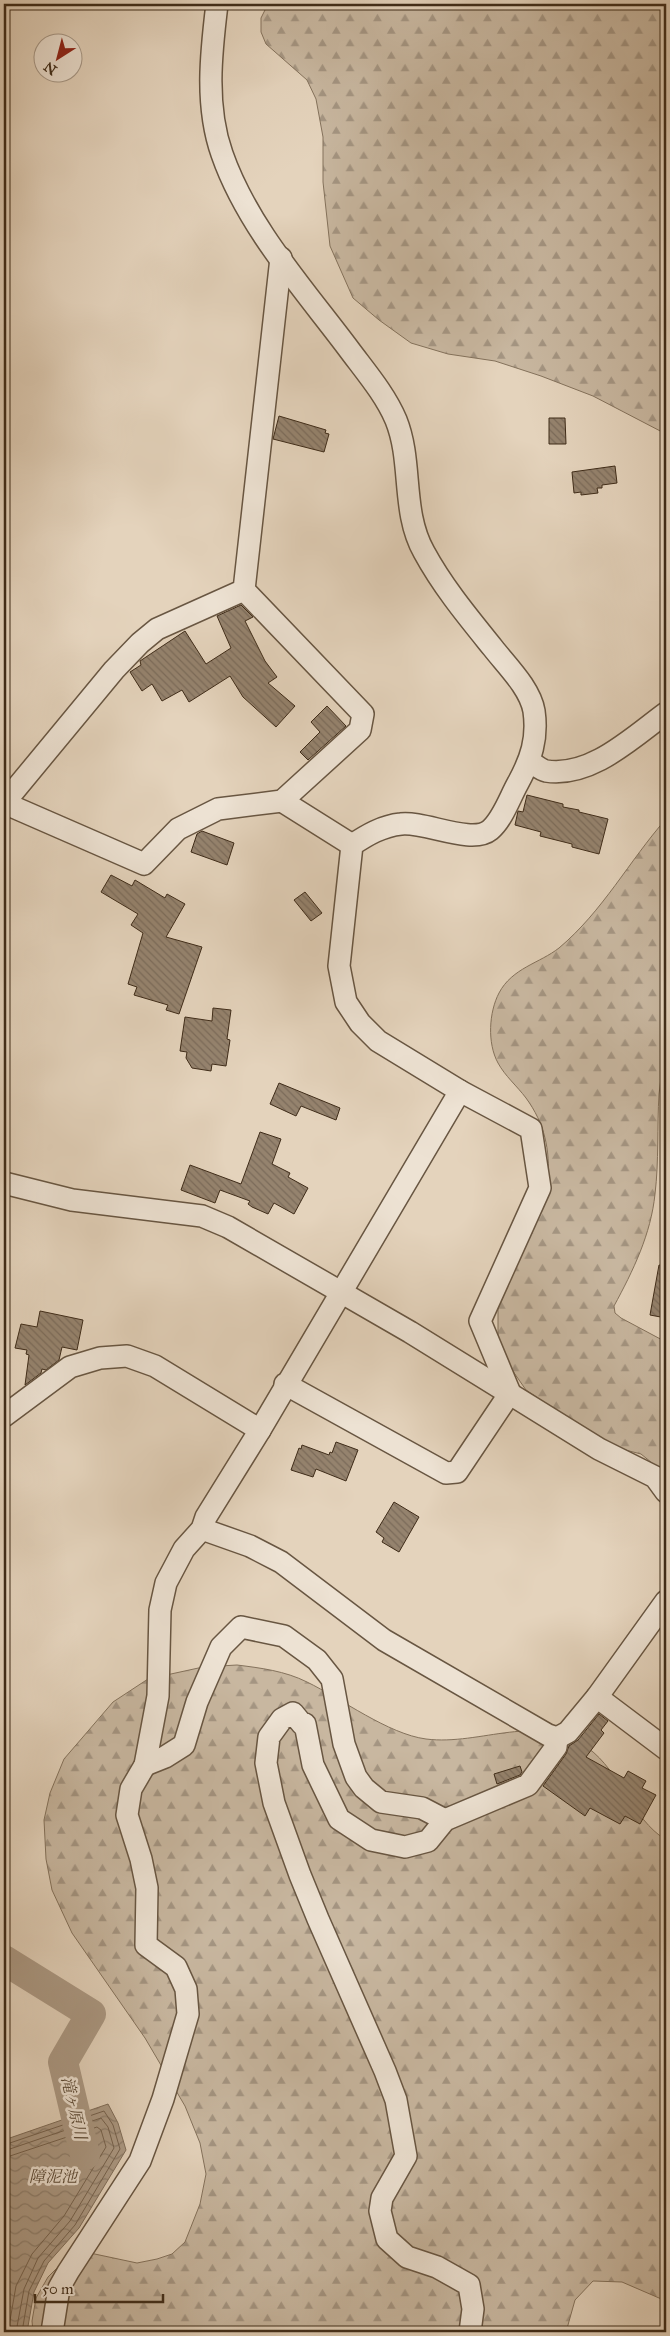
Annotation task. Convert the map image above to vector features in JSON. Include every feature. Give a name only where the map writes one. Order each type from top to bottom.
[{"type":"street","points":[[216,4],[210,62],[213,116],[221,152],[236,189],[281,258],[381,393],[396,420],[402,442],[410,514],[422,548],[440,581],[520,682],[534,708],[536,740],[529,761],[501,814],[490,830],[476,836],[402,824],[376,830],[352,845]]},
{"type":"street","points":[[244,590],[281,258]]},
{"type":"street","points":[[244,590],[363,714],[360,730],[282,801],[218,809],[178,829],[144,864],[4,803],[114,670],[140,643],[158,629],[244,590]]},
{"type":"street","points":[[529,761],[545,771],[578,769],[606,755],[666,713]]},
{"type":"street","points":[[282,801],[352,845]]},
{"type":"street","points":[[352,845],[338,966],[346,1002],[360,1023],[378,1041],[460,1091],[532,1129],[540,1188],[480,1321],[510,1393]]},
{"type":"street","points":[[52,2332],[59,2288],[140,2161],[162,2099],[188,2014],[186,1989],[176,1967],[146,1945],[147,1888],[141,1858],[127,1815],[131,1788],[145,1765],[158,1696],[160,1610],[166,1583],[184,1549],[202,1529],[206,1517],[260,1430],[460,1091]]},
{"type":"street","points":[[4,1183],[72,1200],[202,1216],[228,1226],[510,1393],[599,1449],[655,1477],[666,1492]]},
{"type":"street","points":[[4,1416],[70,1367],[100,1358],[127,1356],[155,1366],[260,1430]]},
{"type":"street","points":[[286,1384],[446,1473],[457,1472],[510,1393]]},
{"type":"street","points":[[202,1529],[250,1546],[281,1562],[384,1640],[548,1735],[557,1738],[568,1732],[597,1697],[666,1601]]},
{"type":"street","points":[[145,1765],[165,1757],[184,1745],[197,1702],[221,1647],[241,1627],[284,1636],[317,1660],[332,1679],[344,1744],[356,1777],[364,1788],[381,1802],[422,1808],[445,1820]]},
{"type":"street","points":[[597,1697],[666,1749]]},
{"type":"street","points":[[470,2332],[473,2309],[469,2285],[437,2267],[407,2257],[387,2239],[380,2211],[382,2198],[406,2156],[396,2100],[386,2071],[318,1919],[274,1803],[266,1763],[269,1737],[282,1719],[293,1713],[302,1724],[305,1724],[313,1765],[339,1819],[371,1840],[405,1847],[428,1841],[445,1820],[528,1785],[556,1748],[557,1738]]},
{"type":"green space","points":[[268,4],[666,4],[666,434],[593,396],[541,376],[495,361],[448,354],[411,343],[353,298],[330,246],[323,182],[323,137],[316,99],[307,80],[266,44],[261,32],[261,18]]},
{"type":"green space","points":[[666,819],[666,1066],[661,1078],[659,1094],[655,1194],[650,1223],[640,1252],[614,1306],[615,1313],[621,1318],[666,1342],[666,1480],[657,1467],[641,1454],[606,1445],[526,1390],[510,1367],[498,1341],[498,1308],[548,1180],[548,1158],[545,1138],[538,1118],[526,1098],[504,1072],[494,1055],[491,1037],[491,1018],[499,993],[511,978],[552,953],[575,934]]},
{"type":"green space","points":[[237,1665],[273,1670],[299,1678],[365,1715],[411,1736],[447,1740],[530,1731],[550,1732],[569,1737],[588,1748],[599,1758],[609,1769],[644,1820],[666,1840],[666,2301],[622,2282],[593,2281],[575,2300],[566,2332],[33,2332],[32,2321],[36,2298],[48,2277],[62,2263],[90,2253],[137,2263],[172,2254],[185,2242],[200,2204],[206,2174],[200,2143],[185,2106],[145,2038],[72,1933],[52,1890],[46,1859],[44,1820],[50,1793],[64,1759],[113,1702],[148,1679],[203,1667]]},
{"type":"water","name":"障泥池","points":[[108,2104],[118,2123],[126,2150],[79,2228],[48,2263],[34,2292],[27,2332],[4,2332],[4,2140]]},
{"type":"building","points":[[279,416],[326,430],[325,433],[329,434],[324,452],[273,439]]},
{"type":"building","points":[[549,418],[565,418],[566,444],[549,444]]},
{"type":"building","points":[[615,466],[617,483],[602,485],[602,488],[597,488],[598,493],[581,495],[581,492],[574,493],[572,472]]},
{"type":"building","points":[[241,605],[253,617],[245,621],[265,661],[277,677],[268,683],[295,706],[276,727],[243,697],[230,676],[189,702],[182,690],[162,701],[152,684],[142,691],[130,672],[141,665],[140,661],[185,631],[206,664],[231,648],[217,616]]},
{"type":"building","points":[[327,706],[346,726],[308,760],[300,752],[320,732],[311,722]]},
{"type":"building","points":[[527,795],[563,804],[563,807],[608,819],[599,854],[572,847],[572,844],[540,836],[541,832],[515,825],[518,811],[523,812]]},
{"type":"building","points":[[202,831],[234,843],[227,865],[191,852],[197,834]]},
{"type":"building","points":[[111,875],[132,886],[135,880],[165,898],[167,894],[185,904],[166,937],[202,947],[179,1014],[166,1010],[168,1005],[134,995],[137,987],[128,984],[143,933],[131,925],[138,914],[101,892]]},
{"type":"building","points":[[305,892],[322,913],[311,921],[294,900]]},
{"type":"building","points":[[213,1008],[231,1010],[227,1039],[230,1040],[226,1066],[212,1064],[211,1071],[192,1068],[186,1058],[187,1052],[180,1051],[185,1017],[212,1021]]},
{"type":"building","points":[[279,1083],[340,1108],[336,1120],[301,1106],[296,1116],[270,1104]]},
{"type":"building","points":[[260,1132],[281,1139],[272,1164],[290,1173],[288,1177],[308,1188],[294,1214],[274,1203],[268,1214],[252,1207],[248,1204],[250,1201],[220,1190],[215,1203],[181,1190],[190,1165],[241,1184]]},
{"type":"building","points":[[659,1265],[666,1266],[666,1318],[650,1315]]},
{"type":"building","points":[[40,1311],[83,1320],[77,1350],[62,1347],[59,1360],[46,1370],[42,1369],[41,1373],[25,1385],[29,1355],[26,1354],[27,1350],[15,1348],[21,1324],[37,1327]]},
{"type":"building","points":[[336,1442],[358,1450],[346,1481],[316,1469],[313,1477],[291,1470],[299,1448],[301,1449],[302,1445],[329,1455],[330,1452],[332,1453]]},
{"type":"building","points":[[394,1502],[419,1517],[399,1552],[382,1542],[384,1538],[376,1532]]},
{"type":"building","points":[[599,1714],[608,1721],[601,1730],[604,1733],[586,1757],[624,1778],[628,1771],[646,1781],[642,1788],[656,1795],[640,1824],[625,1816],[620,1824],[590,1808],[585,1816],[543,1786],[566,1754],[569,1746],[578,1740]]},
{"type":"building","points":[[520,1766],[522,1772],[520,1775],[497,1784],[494,1774]]},
{"type":"waterway","name":"滝ヶ原川","points":[[4,1960],[91,2014],[63,2062],[85,2155]]}]
